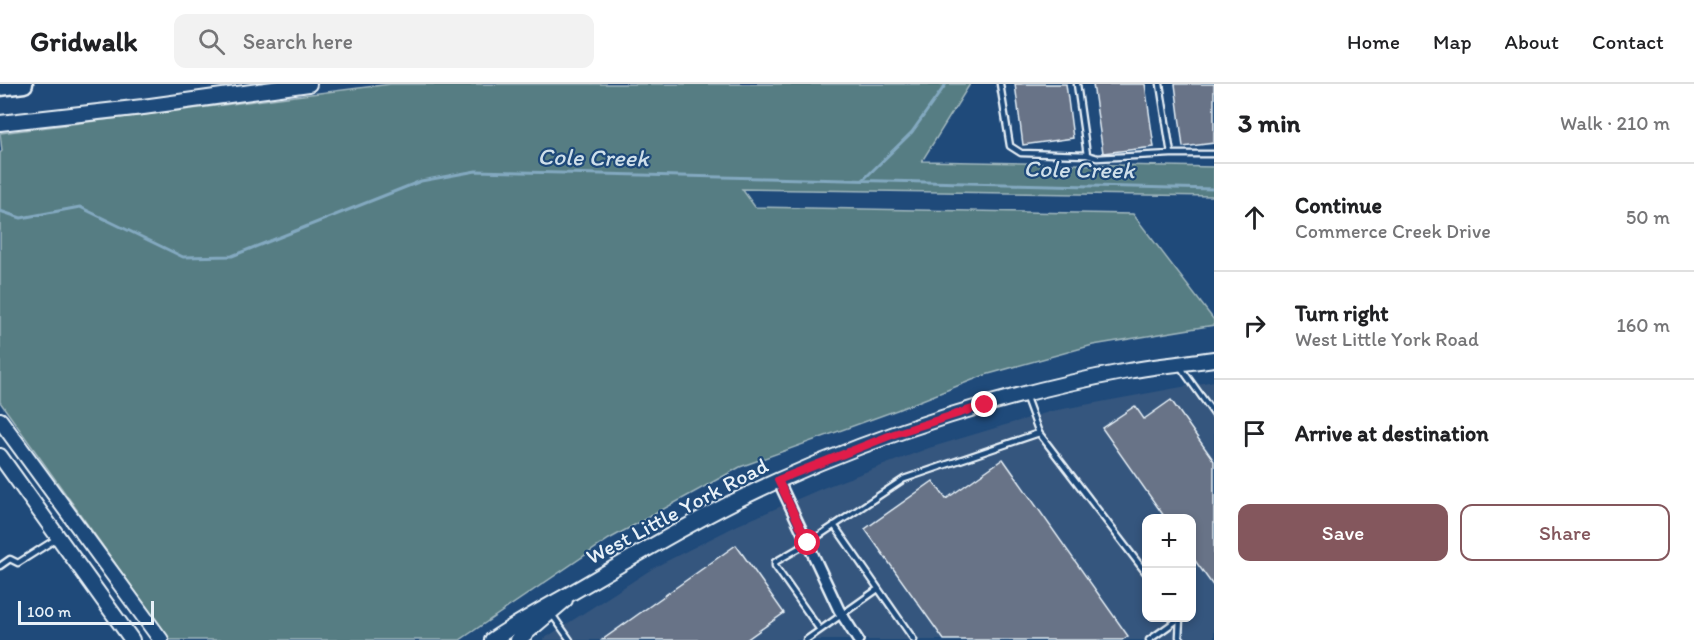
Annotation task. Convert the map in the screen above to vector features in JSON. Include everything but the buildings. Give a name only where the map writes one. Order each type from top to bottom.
[{"type":"highway","points":[[0,87],[24,84]]},
{"type":"main road","points":[[0,123],[143,107],[309,84]]},
{"type":"main road","name":"West Little York Road","points":[[492,640],[646,548],[778,480],[894,434],[985,405],[1025,395],[1117,374],[1214,359]]},
{"type":"main road","points":[[0,420],[161,640]]},
{"type":"main road","points":[[2,464],[132,640]]},
{"type":"main road","points":[[59,539],[79,527]]},
{"type":"main road","name":"West Little York Road","points":[[518,640],[575,590]]},
{"type":"street","points":[[778,480],[842,614],[858,640]]},
{"type":"lane","points":[[1000,84],[1010,146],[1021,153],[1087,155],[1097,158],[1214,154]]},
{"type":"lane","points":[[1077,84],[1087,155]]},
{"type":"lane","points":[[1160,84],[1171,154]]},
{"type":"lane","points":[[1178,364],[1214,414]]},
{"type":"lane","points":[[1025,395],[1039,433],[1142,568]]},
{"type":"lane","points":[[820,630],[776,566],[777,560],[808,543],[904,479],[1039,433]]},
{"type":"lane","points":[[834,525],[914,640]]},
{"type":"lane","points":[[0,566],[10,559],[18,563],[59,539]]},
{"type":"lane","points":[[806,640],[878,589]]},
{"type":"lane","points":[[551,613],[570,640]]},
{"type":"lane","points":[[1149,640],[1174,622]]},
{"type":"lane","points":[[1180,622],[1179,637],[1182,640]]},
{"type":"shaded area","points":[[1214,381],[1214,640],[542,640],[655,567],[738,525],[823,488],[929,448],[1052,411]]},
{"type":"green space","points":[[391,84],[970,84],[922,161],[1214,167],[1214,196],[742,189],[755,207],[1133,214],[1214,320],[1214,325],[1093,345],[985,375],[897,410],[740,467],[609,539],[460,640],[170,640],[0,402],[0,153],[2,151],[0,133]]},
{"type":"waterway","points":[[863,180],[912,132],[946,84]]},
{"type":"waterway","name":"Cole Creek","points":[[0,211],[21,218],[80,207],[183,257],[232,256],[421,181],[476,171],[1214,189]]},
{"type":"route","points":[[808,543],[778,480],[894,434],[985,405]]}]
